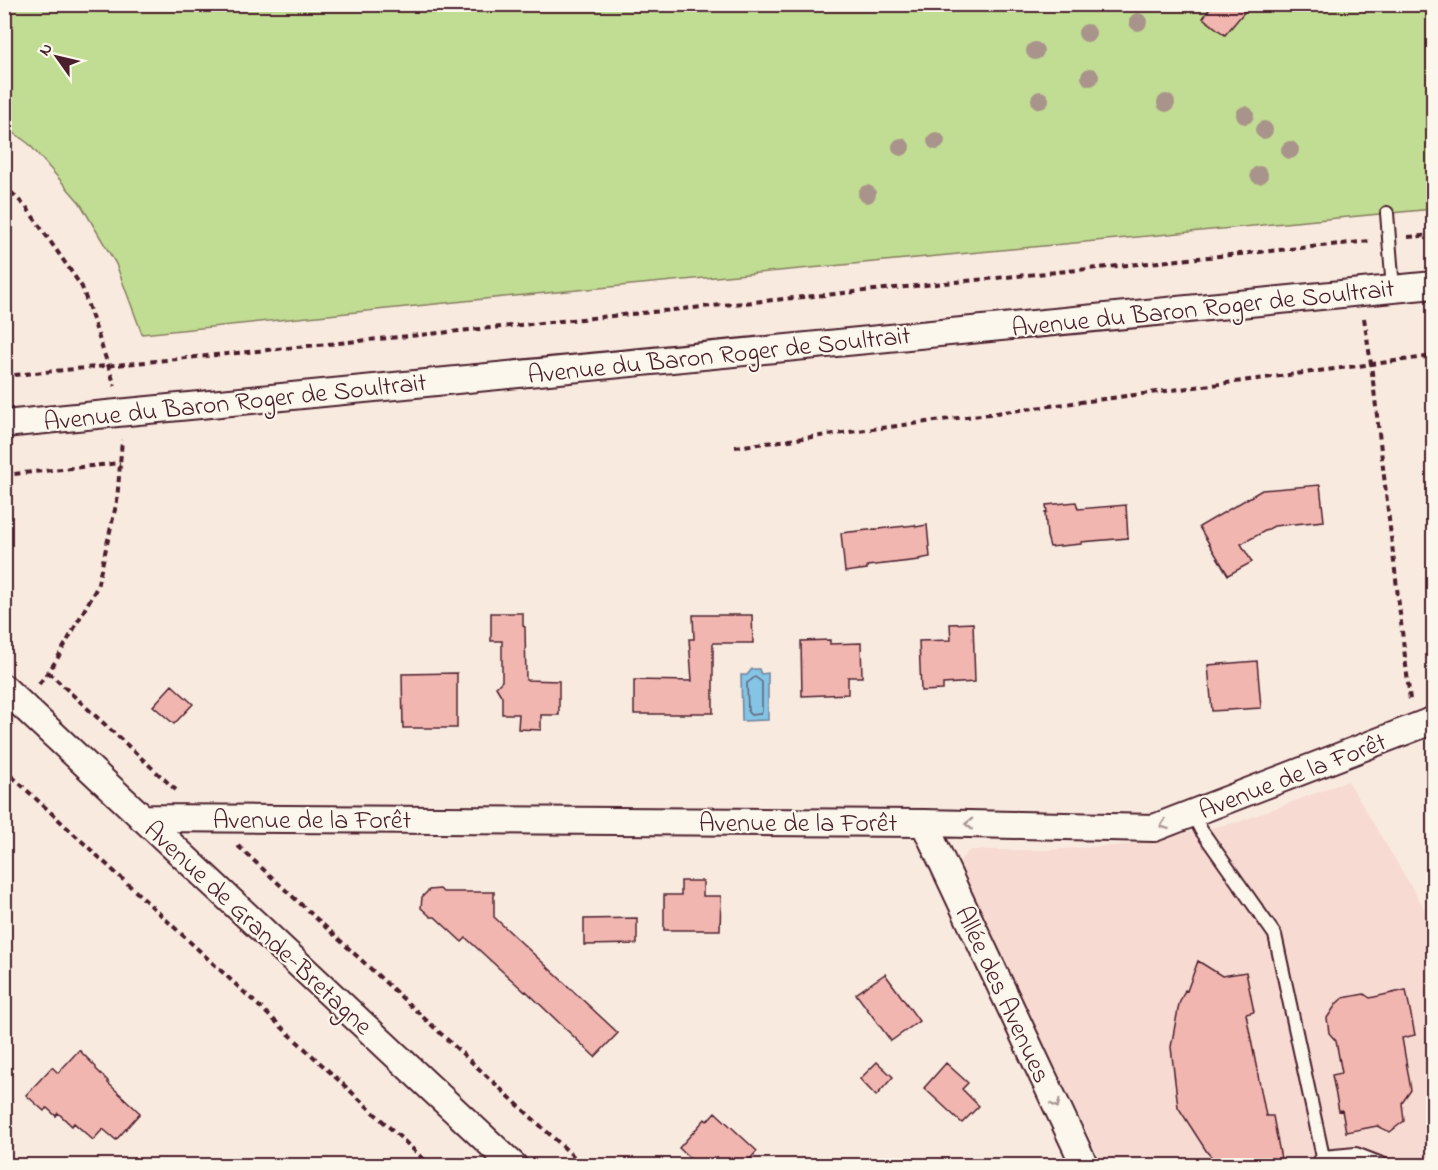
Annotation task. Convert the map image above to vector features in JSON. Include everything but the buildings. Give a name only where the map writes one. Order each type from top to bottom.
[{"type":"street","name":"Avenue du Baron Roger de Soultrait","points":[[4,424],[1434,285]]},
{"type":"street","name":"Avenue de Grande-Bretagne","points":[[13,696],[514,1166]]},
{"type":"street","name":"Avenue de la Forêt","points":[[142,818],[924,823],[1154,828],[1424,724]]},
{"type":"street","name":"Allée des Avenues","points":[[924,823],[1085,1166]]},
{"type":"lane","points":[[1387,213],[1393,289]]},
{"type":"lane","points":[[1193,814],[1200,830],[1275,935],[1319,1161],[1356,1154],[1387,1166]]},
{"type":"path","points":[[4,184],[27,208],[82,287],[124,412],[117,501],[97,587],[48,672],[13,696]]},
{"type":"path","points":[[4,376],[1434,235]]},
{"type":"path","points":[[1360,292],[1424,724]]},
{"type":"path","points":[[735,447],[1434,356]]},
{"type":"path","points":[[4,475],[120,463]]},
{"type":"path","points":[[48,672],[584,1166]]},
{"type":"path","points":[[4,769],[431,1166]]},
{"type":"shaded area","points":[[1348,781],[1433,923],[1433,1165],[1103,1165],[960,876],[961,859],[970,850],[1045,850],[1126,845],[1239,822]]},
{"type":"green space","points":[[4,5],[1433,5],[1433,209],[504,297],[142,334],[116,264],[80,203],[29,144],[5,126]]},
{"type":"water","points":[[752,669],[759,669],[761,674],[768,673],[768,720],[742,721],[741,675],[747,675]]}]
